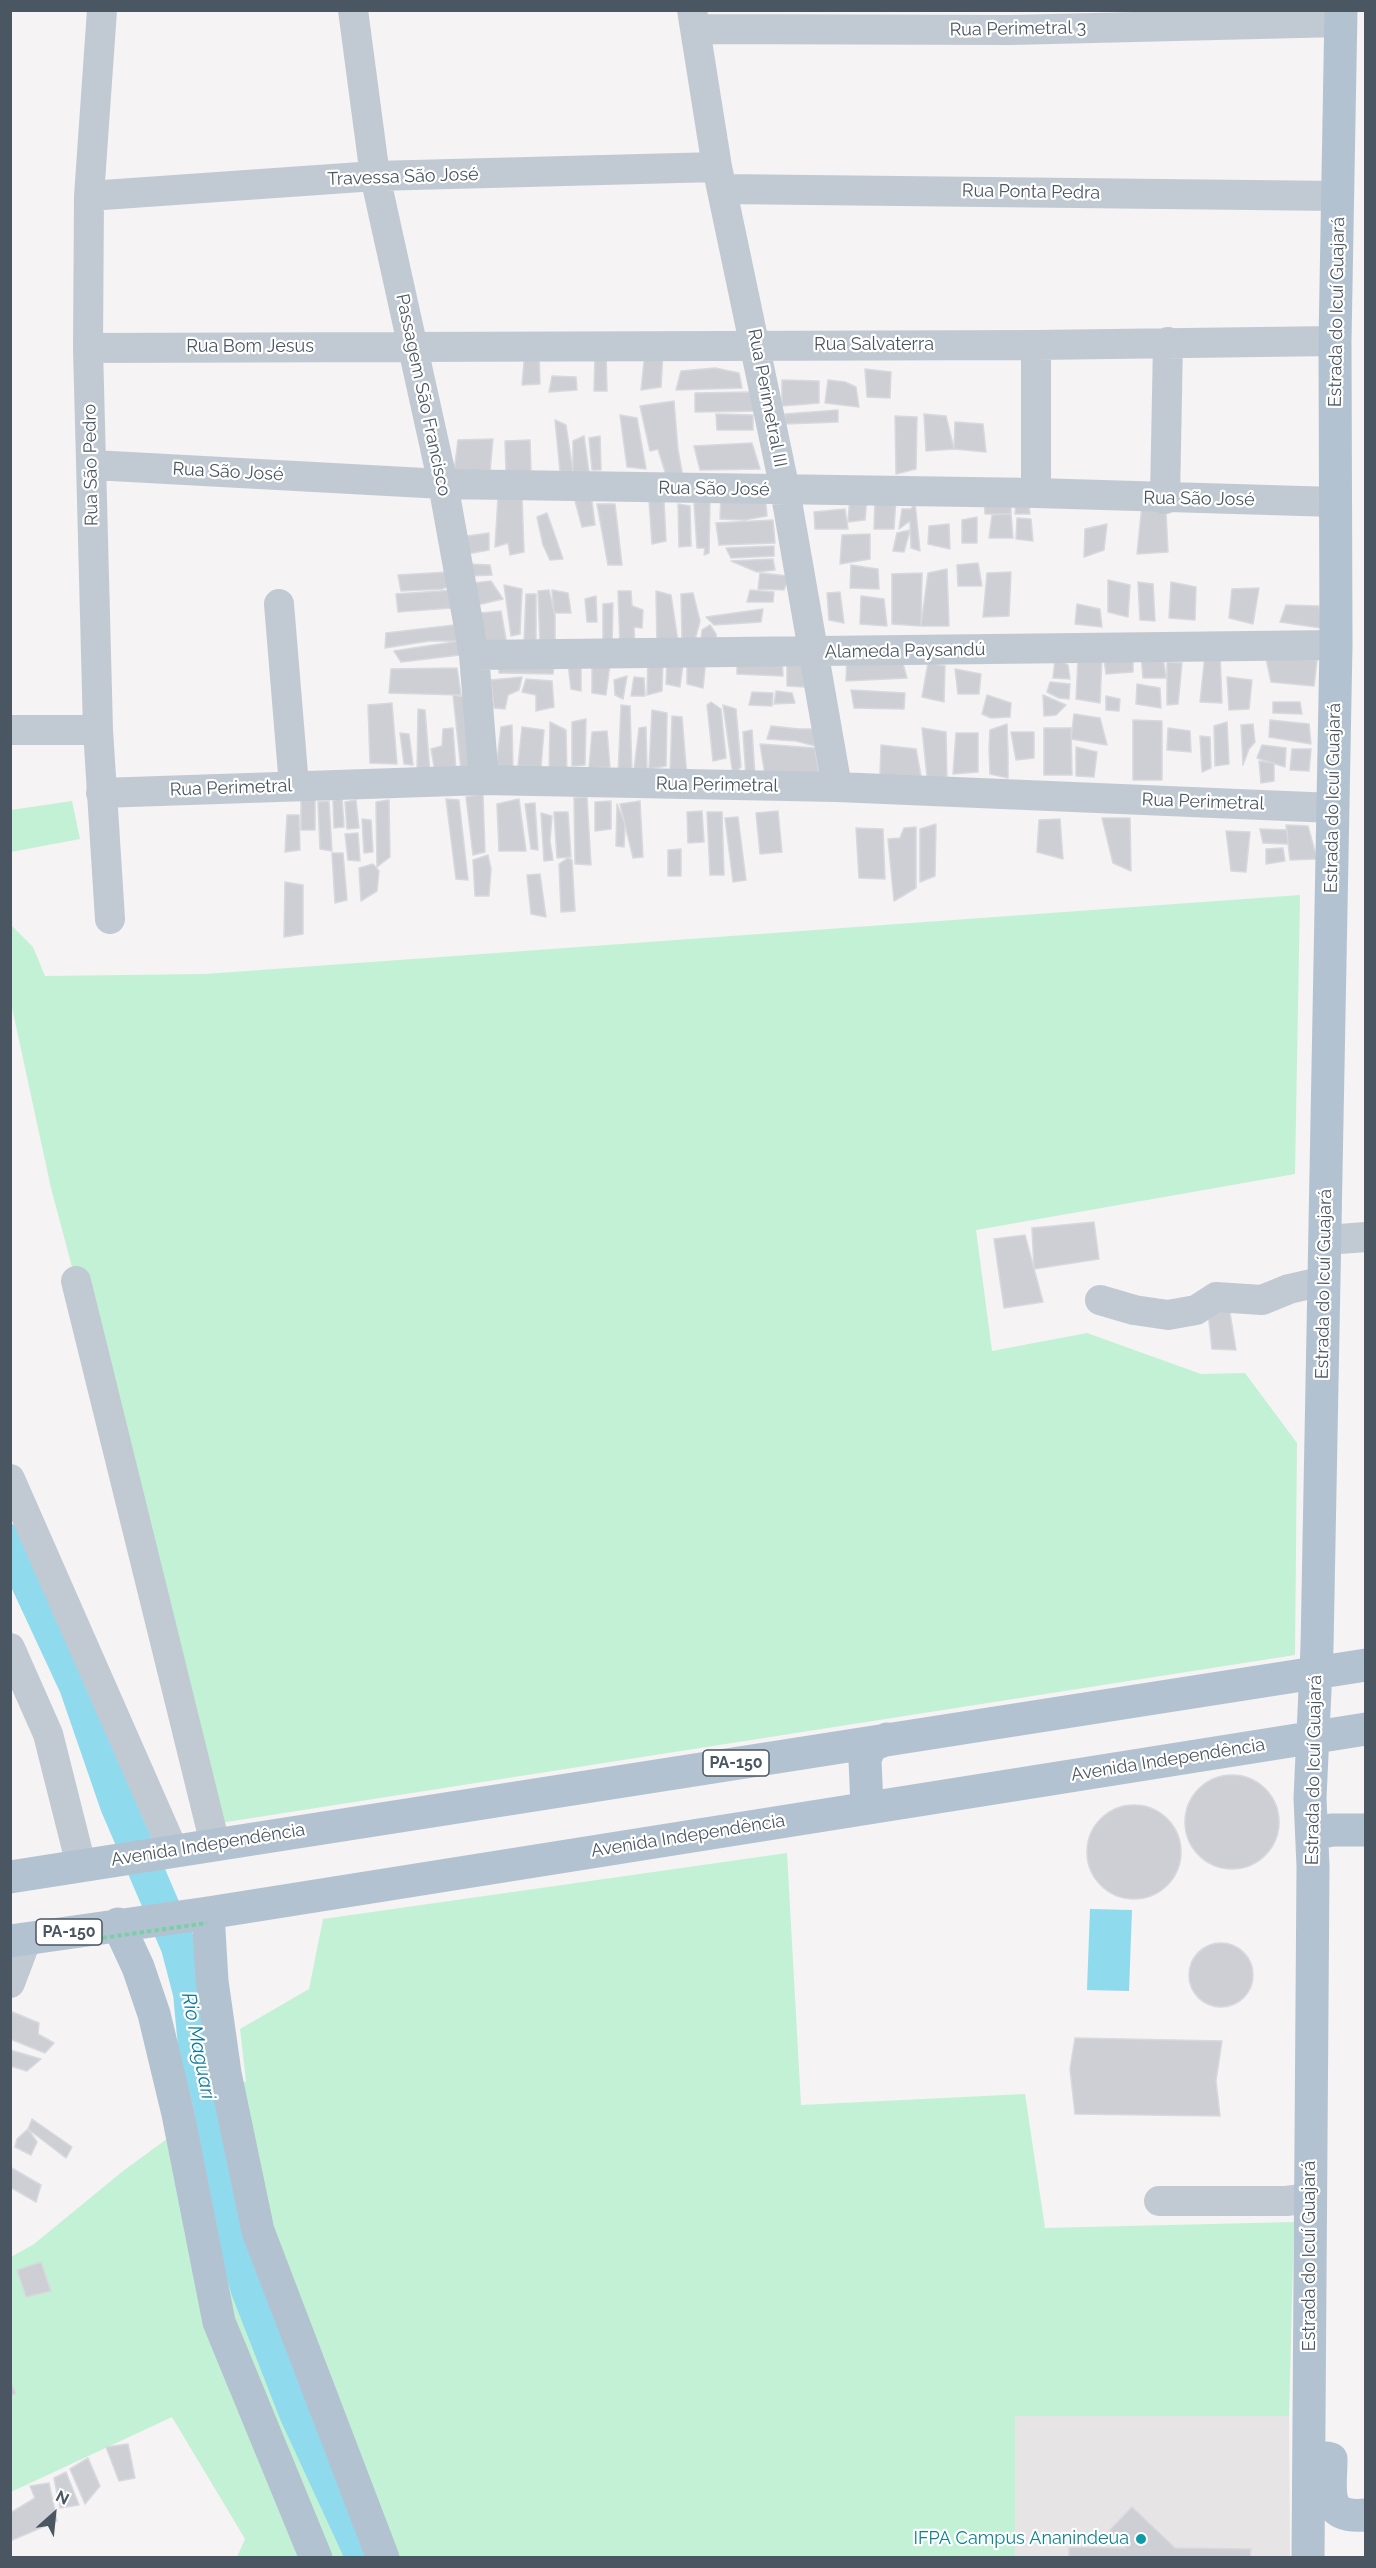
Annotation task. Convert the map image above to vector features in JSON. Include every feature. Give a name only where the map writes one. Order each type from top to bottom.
[{"type":"main road","name":"Estrada do Icuí Guajará","points":[[1308,2558],[1312,1834],[1310,1798],[1317,1647],[1326,1240],[1336,645],[1335,341],[1339,196],[1349,17]]},
{"type":"main road","name":"Avenida Independência","points":[[10,1876],[1365,1665]]},
{"type":"main road","name":"Avenida Independência","points":[[19,1940],[207,1918],[867,1807],[1281,1742],[1313,1739],[1365,1729]]},
{"type":"main road","points":[[867,1807],[865,1760],[870,1746],[887,1739]]},
{"type":"main road","points":[[1312,1834],[1332,1830],[1365,1830]]},
{"type":"main road","points":[[207,1918],[212,1981],[225,2073],[258,2231],[383,2558]]},
{"type":"main road","points":[[114,1929],[138,1967],[154,2014],[178,2114],[219,2322],[316,2558]]},
{"type":"main road","points":[[1309,2450],[1332,2459],[1331,2499],[1337,2512],[1347,2517],[1365,2515]]},
{"type":"street","name":"Rua São Pedro","points":[[102,10],[89,196],[88,348],[93,465],[98,730],[110,919]]},
{"type":"street","name":"Passagem São Francisco","points":[[353,10],[375,176],[443,484],[474,655],[484,780]]},
{"type":"street","name":"Rua Perimetral 3","points":[[693,20],[1011,30],[1349,17]]},
{"type":"street","name":"Rua Perimetral III","points":[[693,20],[720,178],[785,490],[837,787]]},
{"type":"street","name":"Travessa São José","points":[[89,196],[375,176],[720,178]]},
{"type":"street","name":"Rua Ponta Pedra","points":[[720,178],[1339,196]]},
{"type":"street","name":"Rua Salvaterra","points":[[412,347],[756,344],[1036,345],[1335,341]]},
{"type":"street","points":[[1165,499],[1168,342]]},
{"type":"street","points":[[1036,345],[1036,493]]},
{"type":"street","name":"Rua Bom Jesus","points":[[88,348],[412,347]]},
{"type":"street","name":"Rua São José","points":[[93,465],[443,484],[1036,493],[1165,499],[1335,502]]},
{"type":"street","points":[[279,604],[294,786]]},
{"type":"street","name":"Alameda Paysandú","points":[[474,655],[1336,645]]},
{"type":"street","points":[[10,730],[98,730]]},
{"type":"street","name":"Rua Perimetral","points":[[101,793],[484,780],[837,787],[1333,807]]},
{"type":"street","points":[[1326,1240],[1365,1237]]},
{"type":"street","points":[[76,1281],[215,1844]]},
{"type":"street","points":[[1100,1300],[1134,1310],[1168,1315],[1196,1310],[1216,1297],[1262,1300],[1289,1289],[1324,1281]]},
{"type":"street","points":[[10,1479],[166,1852]]},
{"type":"street","points":[[10,1648],[48,1734],[90,1864]]},
{"type":"street","points":[[10,1983],[19,1940]]},
{"type":"street","points":[[1159,2201],[1286,2201],[1310,2198]]},
{"type":"path","points":[[114,1929],[207,1918]]},
{"type":"shaded area","points":[[1014,2416],[1289,2416],[1290,2557],[1015,2557]]},
{"type":"green space","points":[[72,801],[80,839],[11,852],[11,810]]},
{"type":"green space","points":[[1300,895],[1295,1174],[976,1230],[992,1351],[1087,1333],[1201,1374],[1245,1373],[1297,1443],[1295,1655],[220,1823],[51,1188],[11,1003],[10,924],[33,947],[45,976],[205,974]]},
{"type":"green space","points":[[787,1853],[801,2105],[1025,2094],[1045,2228],[1294,2222],[1289,2416],[1015,2416],[1015,2557],[237,2557],[245,2539],[172,2417],[11,2492],[11,2257],[34,2244],[123,2171],[246,2081],[240,2029],[309,1989],[323,1919]]},
{"type":"water","points":[[1090,1909],[1132,1910],[1129,1991],[1087,1990]]},
{"type":"building","points":[[525,351],[539,351],[540,384],[522,385]]},
{"type":"building","points":[[606,351],[607,391],[594,391],[595,352]]},
{"type":"building","points":[[645,352],[663,353],[661,387],[641,390]]},
{"type":"building","points":[[715,368],[739,373],[742,388],[676,390],[681,371]]},
{"type":"building","points":[[865,369],[891,372],[890,398],[867,397]]},
{"type":"building","points":[[552,376],[576,377],[577,390],[549,392]]},
{"type":"building","points":[[782,380],[819,381],[819,403],[782,406]]},
{"type":"building","points":[[828,380],[845,382],[856,387],[859,407],[825,403]]},
{"type":"building","points":[[754,392],[757,411],[695,412],[695,393]]},
{"type":"building","points":[[674,401],[683,477],[666,475],[658,449],[650,451],[640,406]]},
{"type":"building","points":[[838,410],[838,422],[785,424],[785,414]]},
{"type":"building","points":[[716,414],[753,415],[753,430],[717,430]]},
{"type":"building","points":[[924,414],[946,416],[954,449],[926,451]]},
{"type":"building","points":[[620,415],[637,418],[646,469],[627,467]]},
{"type":"building","points":[[895,416],[917,417],[916,469],[896,474]]},
{"type":"building","points":[[555,420],[566,425],[573,472],[560,471]]},
{"type":"building","points":[[955,422],[983,424],[986,452],[954,449]]},
{"type":"building","points":[[584,436],[589,472],[573,472],[573,441]]},
{"type":"building","points":[[600,436],[601,470],[592,470],[589,438]]},
{"type":"building","points":[[493,439],[490,471],[454,472],[458,440]]},
{"type":"building","points":[[530,440],[531,471],[506,472],[505,441]]},
{"type":"building","points":[[752,443],[760,469],[700,470],[694,446]]},
{"type":"building","points":[[765,493],[767,516],[744,520],[720,519],[721,496]]},
{"type":"building","points":[[591,494],[595,525],[582,527],[574,497]]},
{"type":"building","points":[[850,495],[867,497],[865,520],[848,522]]},
{"type":"building","points":[[498,497],[522,497],[524,552],[510,555],[508,543],[495,547]]},
{"type":"building","points":[[896,497],[894,529],[874,529],[875,498]]},
{"type":"building","points":[[984,497],[1011,499],[1011,514],[985,514]]},
{"type":"building","points":[[1028,497],[1030,514],[1015,514],[1016,499]]},
{"type":"building","points":[[710,499],[709,553],[704,555],[705,548],[697,548],[694,503]]},
{"type":"building","points":[[649,501],[664,501],[666,541],[652,544]]},
{"type":"building","points":[[915,502],[920,551],[911,548],[910,521],[899,529],[902,509],[911,509]]},
{"type":"building","points":[[597,504],[615,504],[622,565],[608,565]]},
{"type":"building","points":[[678,504],[690,506],[691,546],[679,547]]},
{"type":"building","points":[[1142,505],[1166,512],[1168,552],[1137,554]]},
{"type":"building","points":[[845,509],[848,529],[815,529],[814,512]]},
{"type":"building","points":[[547,513],[563,559],[550,560],[543,545],[537,517]]},
{"type":"building","points":[[1011,514],[1013,538],[989,538],[992,515]]},
{"type":"building","points":[[977,517],[977,543],[962,543],[962,520]]},
{"type":"building","points":[[1017,518],[1031,519],[1033,541],[1016,539]]},
{"type":"building","points":[[773,520],[775,543],[719,545],[716,523]]},
{"type":"building","points":[[949,524],[950,549],[928,544],[929,526]]},
{"type":"building","points":[[1107,524],[1104,550],[1084,557],[1085,529]]},
{"type":"building","points":[[910,530],[904,552],[893,551],[897,533]]},
{"type":"building","points":[[489,533],[489,550],[467,554],[467,536]]},
{"type":"building","points":[[870,534],[870,559],[840,564],[842,535]]},
{"type":"building","points":[[774,546],[774,556],[731,558],[726,548]]},
{"type":"building","points":[[773,559],[775,570],[757,572],[731,561]]},
{"type":"building","points":[[978,563],[982,586],[958,586],[957,565]]},
{"type":"building","points":[[470,564],[490,565],[492,575],[469,576]]},
{"type":"building","points":[[851,565],[878,569],[879,589],[850,588]]},
{"type":"building","points":[[947,569],[949,626],[921,626],[928,573]]},
{"type":"building","points":[[448,572],[450,586],[442,589],[401,591],[398,575]]},
{"type":"building","points":[[1011,572],[1009,616],[983,617],[987,573]]},
{"type":"building","points":[[760,573],[789,576],[784,590],[758,589]]},
{"type":"building","points":[[922,573],[921,626],[892,624],[892,574]]},
{"type":"building","points":[[1108,580],[1130,585],[1128,617],[1108,612]]},
{"type":"building","points":[[491,581],[503,599],[477,605],[473,583]]},
{"type":"building","points":[[1138,582],[1153,584],[1155,621],[1140,620]]},
{"type":"building","points":[[1171,582],[1196,587],[1195,620],[1169,618]]},
{"type":"building","points":[[504,585],[522,589],[520,634],[511,636]]},
{"type":"building","points":[[1259,588],[1253,624],[1229,618],[1232,589]]},
{"type":"building","points":[[455,590],[451,608],[398,612],[396,594]]},
{"type":"building","points":[[549,590],[555,616],[555,647],[540,643],[538,591]]},
{"type":"building","points":[[552,590],[568,593],[571,613],[554,613]]},
{"type":"building","points":[[750,590],[774,592],[773,602],[747,602]]},
{"type":"building","points":[[618,591],[631,591],[632,606],[643,610],[642,628],[634,627],[635,648],[620,646]]},
{"type":"building","points":[[656,591],[671,595],[679,648],[657,646]]},
{"type":"building","points":[[840,592],[844,623],[829,620],[827,593]]},
{"type":"building","points":[[693,593],[700,621],[695,640],[682,638],[681,594]]},
{"type":"building","points":[[526,594],[536,594],[536,642],[524,642]]},
{"type":"building","points":[[596,596],[597,622],[587,622],[585,599]]},
{"type":"building","points":[[861,596],[884,599],[887,626],[860,624]]},
{"type":"building","points":[[613,603],[612,646],[603,646],[603,604]]},
{"type":"building","points":[[1077,604],[1100,609],[1102,627],[1075,624]]},
{"type":"building","points":[[1286,605],[1319,606],[1321,628],[1280,622]]},
{"type":"building","points":[[763,609],[761,622],[714,625],[706,617]]},
{"type":"building","points":[[501,611],[507,645],[485,646],[481,613]]},
{"type":"building","points":[[454,625],[460,641],[429,641],[385,648],[386,633]]},
{"type":"building","points":[[710,625],[716,634],[717,649],[700,649],[702,630]]},
{"type":"building","points":[[460,641],[460,655],[401,662],[394,651]]},
{"type":"building","points":[[1133,649],[1133,672],[1106,674],[1103,651]]},
{"type":"building","points":[[900,653],[907,678],[846,681],[847,656]]},
{"type":"building","points":[[1141,654],[1163,656],[1166,678],[1143,678]]},
{"type":"building","points":[[1220,654],[1222,703],[1200,702],[1205,655]]},
{"type":"building","points":[[782,657],[783,676],[737,674],[737,661]]},
{"type":"building","points":[[1102,657],[1100,703],[1076,699],[1078,658]]},
{"type":"building","points":[[1266,658],[1317,660],[1314,686],[1271,682]]},
{"type":"building","points":[[706,659],[703,688],[687,684],[687,660]]},
{"type":"building","points":[[1055,659],[1068,665],[1070,679],[1053,678]]},
{"type":"building","points":[[555,660],[553,674],[499,673],[499,665]]},
{"type":"building","points":[[648,660],[663,660],[662,691],[647,695]]},
{"type":"building","points":[[581,661],[581,691],[571,689],[568,664]]},
{"type":"building","points":[[667,661],[683,664],[680,687],[666,684]]},
{"type":"building","points":[[787,661],[807,661],[805,687],[787,686]]},
{"type":"building","points":[[1167,662],[1182,663],[1178,704],[1167,705]]},
{"type":"building","points":[[928,663],[945,666],[944,702],[922,697]]},
{"type":"building","points":[[610,664],[606,695],[592,693],[592,665]]},
{"type":"building","points":[[457,668],[461,695],[389,693],[391,669]]},
{"type":"building","points":[[955,669],[981,674],[979,694],[958,694]]},
{"type":"building","points":[[627,676],[623,699],[615,695],[614,680]]},
{"type":"building","points":[[522,677],[519,690],[508,695],[505,709],[494,708],[491,680]]},
{"type":"building","points":[[634,677],[644,678],[645,696],[631,696]]},
{"type":"building","points":[[1227,677],[1252,680],[1249,709],[1229,710]]},
{"type":"building","points":[[526,679],[552,681],[554,707],[536,711],[536,695],[522,692]]},
{"type":"building","points":[[1050,682],[1070,684],[1069,699],[1059,698],[1047,692]]},
{"type":"building","points":[[1137,684],[1160,688],[1161,708],[1136,704]]},
{"type":"building","points":[[851,690],[905,693],[904,709],[854,708]]},
{"type":"building","points":[[776,691],[792,693],[795,703],[774,704]]},
{"type":"building","points":[[752,692],[773,693],[772,706],[749,705]]},
{"type":"building","points":[[453,695],[470,698],[478,764],[461,770]]},
{"type":"building","points":[[987,695],[1011,703],[1010,717],[991,718],[982,714]]},
{"type":"building","points":[[1043,695],[1066,705],[1056,715],[1044,716]]},
{"type":"building","points":[[1106,696],[1120,699],[1119,711],[1106,710]]},
{"type":"building","points":[[711,702],[721,709],[726,758],[713,761],[707,705]]},
{"type":"building","points":[[1273,702],[1300,702],[1302,714],[1273,713]]},
{"type":"building","points":[[392,703],[397,764],[370,763],[368,705]]},
{"type":"building","points":[[621,705],[630,706],[632,776],[618,776]]},
{"type":"building","points":[[723,705],[736,709],[741,767],[733,775]]},
{"type":"building","points":[[418,709],[425,710],[430,773],[417,774]]},
{"type":"building","points":[[652,710],[667,713],[666,766],[649,769]]},
{"type":"building","points":[[1074,714],[1100,718],[1107,745],[1071,739]]},
{"type":"building","points":[[672,716],[682,717],[687,777],[670,775]]},
{"type":"building","points":[[586,719],[585,765],[572,766],[572,722]]},
{"type":"building","points":[[1133,720],[1162,721],[1162,780],[1133,780]]},
{"type":"building","points":[[1270,720],[1309,724],[1311,744],[1269,737]]},
{"type":"building","points":[[550,722],[566,730],[567,776],[549,776]]},
{"type":"building","points":[[1227,722],[1229,764],[1215,766],[1214,726]]},
{"type":"building","points":[[1007,724],[1008,778],[990,774],[989,749],[990,730]]},
{"type":"building","points":[[1253,724],[1255,742],[1249,749],[1243,765],[1241,725]]},
{"type":"building","points":[[512,725],[513,769],[496,768],[501,727]]},
{"type":"building","points":[[771,726],[823,729],[819,747],[796,741],[767,739]]},
{"type":"building","points":[[522,727],[544,730],[541,767],[518,766]]},
{"type":"building","points":[[646,727],[647,773],[634,770],[639,728]]},
{"type":"building","points":[[453,728],[456,771],[435,772],[431,749],[442,746],[443,729]]},
{"type":"building","points":[[922,728],[946,732],[947,779],[927,777]]},
{"type":"building","points":[[1044,728],[1071,728],[1072,775],[1044,775]]},
{"type":"building","points":[[1168,728],[1190,731],[1191,752],[1167,750]]},
{"type":"building","points":[[752,730],[755,776],[746,777],[743,732]]},
{"type":"building","points":[[607,731],[610,767],[589,768],[592,732]]},
{"type":"building","points":[[1011,732],[1034,732],[1034,758],[1016,760]]},
{"type":"building","points":[[400,733],[409,734],[413,765],[404,764]]},
{"type":"building","points":[[956,733],[978,733],[978,772],[953,774]]},
{"type":"building","points":[[1200,736],[1210,737],[1211,768],[1202,772]]},
{"type":"building","points":[[760,744],[815,748],[819,774],[765,775]]},
{"type":"building","points":[[881,745],[916,749],[921,776],[880,776]]},
{"type":"building","points":[[1262,745],[1286,748],[1285,767],[1257,758]]},
{"type":"building","points":[[1076,747],[1097,752],[1094,777],[1076,776]]},
{"type":"building","points":[[1292,749],[1311,749],[1309,771],[1290,770]]},
{"type":"building","points":[[1259,761],[1274,763],[1274,781],[1261,783]]},
{"type":"building","points":[[301,794],[315,795],[315,830],[301,830]]},
{"type":"building","points":[[483,794],[485,852],[473,855],[466,797]]},
{"type":"building","points":[[342,797],[344,827],[334,828],[333,801]]},
{"type":"building","points":[[587,797],[591,865],[575,864],[574,798]]},
{"type":"building","points":[[446,799],[459,800],[468,880],[456,879]]},
{"type":"building","points":[[519,799],[526,851],[499,851],[497,804]]},
{"type":"building","points":[[356,800],[359,828],[347,829],[345,802]]},
{"type":"building","points":[[389,800],[390,857],[377,867],[376,802]]},
{"type":"building","points":[[329,801],[332,851],[320,849],[318,802]]},
{"type":"building","points":[[611,801],[611,829],[595,831],[595,802]]},
{"type":"building","points":[[640,801],[643,857],[633,858],[620,804]]},
{"type":"building","points":[[535,803],[538,850],[531,849],[525,804]]},
{"type":"building","points":[[617,804],[625,824],[624,847],[616,846]]},
{"type":"building","points":[[702,811],[704,842],[688,843],[687,812]]},
{"type":"building","points":[[778,811],[782,852],[760,854],[756,813]]},
{"type":"building","points":[[554,812],[568,812],[571,857],[557,858]]},
{"type":"building","points":[[707,812],[722,812],[724,875],[710,875]]},
{"type":"building","points":[[541,813],[552,816],[550,841],[553,860],[544,861]]},
{"type":"building","points":[[287,815],[299,815],[300,850],[285,852]]},
{"type":"building","points":[[738,817],[746,880],[733,882],[725,818]]},
{"type":"building","points":[[1102,818],[1130,818],[1131,871],[1113,863]]},
{"type":"building","points":[[362,819],[371,820],[373,852],[364,853]]},
{"type":"building","points":[[1060,819],[1063,859],[1037,852],[1039,820]]},
{"type":"building","points":[[936,824],[935,876],[920,882],[920,829]]},
{"type":"building","points":[[1286,825],[1308,826],[1317,859],[1290,860]]},
{"type":"building","points":[[916,827],[916,888],[894,901],[888,839],[900,838],[904,828]]},
{"type":"building","points":[[856,828],[883,829],[885,879],[859,878]]},
{"type":"building","points":[[1260,829],[1287,830],[1288,844],[1263,843]]},
{"type":"building","points":[[1226,831],[1250,832],[1246,872],[1231,871]]},
{"type":"building","points":[[358,833],[360,861],[348,860],[345,834]]},
{"type":"building","points":[[1283,848],[1285,861],[1266,864],[1266,849]]},
{"type":"building","points":[[681,849],[681,876],[668,876],[668,850]]},
{"type":"building","points":[[332,853],[343,853],[347,900],[335,903]]},
{"type":"building","points":[[488,855],[491,869],[489,896],[475,896],[473,860]]},
{"type":"building","points":[[568,858],[572,860],[575,911],[561,912],[559,864]]},
{"type":"building","points":[[373,864],[379,871],[377,891],[361,901],[359,868]]},
{"type":"building","points":[[540,874],[546,917],[531,914],[527,875]]},
{"type":"building","points":[[285,882],[303,885],[303,934],[284,937]]},
{"type":"building","points":[[1094,1222],[1099,1259],[1034,1269],[1032,1228]]},
{"type":"building","points":[[1025,1235],[1043,1302],[1004,1308],[994,1239]]},
{"type":"building","points":[[1229,1307],[1236,1350],[1212,1349],[1208,1312]]},
{"type":"building","points":[[1232,1775],[1250,1779],[1265,1789],[1275,1804],[1279,1822],[1275,1840],[1265,1855],[1250,1865],[1232,1869],[1214,1865],[1199,1855],[1189,1840],[1185,1822],[1189,1804],[1199,1789],[1214,1779]]},
{"type":"building","points":[[1134,1805],[1152,1809],[1167,1819],[1177,1834],[1181,1852],[1177,1870],[1167,1885],[1152,1895],[1134,1899],[1116,1895],[1101,1885],[1091,1870],[1087,1852],[1091,1834],[1101,1819],[1116,1809]]},
{"type":"building","points":[[1215,1943],[1227,1943],[1244,1952],[1251,1963],[1253,1975],[1251,1987],[1244,1998],[1227,2007],[1215,2007],[1203,2002],[1194,1993],[1189,1981],[1189,1969],[1194,1957],[1203,1948]]},
{"type":"building","points":[[10,2011],[39,2023],[38,2034],[54,2043],[45,2053],[10,2039]]},
{"type":"building","points":[[1075,2038],[1222,2041],[1216,2081],[1220,2116],[1075,2114],[1070,2069]]},
{"type":"building","points":[[10,2050],[41,2059],[27,2071],[10,2066]]},
{"type":"building","points":[[32,2119],[72,2147],[66,2158],[28,2129]]},
{"type":"building","points":[[28,2129],[37,2142],[31,2155],[15,2147],[17,2139]]},
{"type":"building","points":[[10,2167],[41,2185],[36,2202],[10,2187]]},
{"type":"building","points":[[41,2262],[51,2291],[26,2297],[17,2270]]},
{"type":"building","points":[[10,2381],[16,2394],[10,2395]]},
{"type":"building","points":[[128,2444],[135,2478],[119,2481],[106,2447]]},
{"type":"building","points":[[88,2458],[100,2486],[85,2504],[70,2469]]},
{"type":"building","points":[[66,2472],[79,2505],[60,2508],[54,2478]]},
{"type":"building","points":[[49,2483],[57,2521],[10,2541],[10,2509],[12,2512],[35,2498],[30,2486]]},
{"type":"building","name":"IFPA Campus Ananindeua","points":[[1132,2507],[1175,2548],[1251,2549],[1250,2558],[1069,2558],[1069,2547],[1126,2548],[1109,2531]]},
{"type":"waterway","name":"Rio Maguari","points":[[10,1542],[77,1686],[118,1805],[179,1947],[191,1993],[196,2046],[211,2104],[235,2241],[249,2290],[297,2413],[364,2558]]},
{"type":"place","name":"IFPA Campus Ananindeua","points":[[1141,2539]]}]
